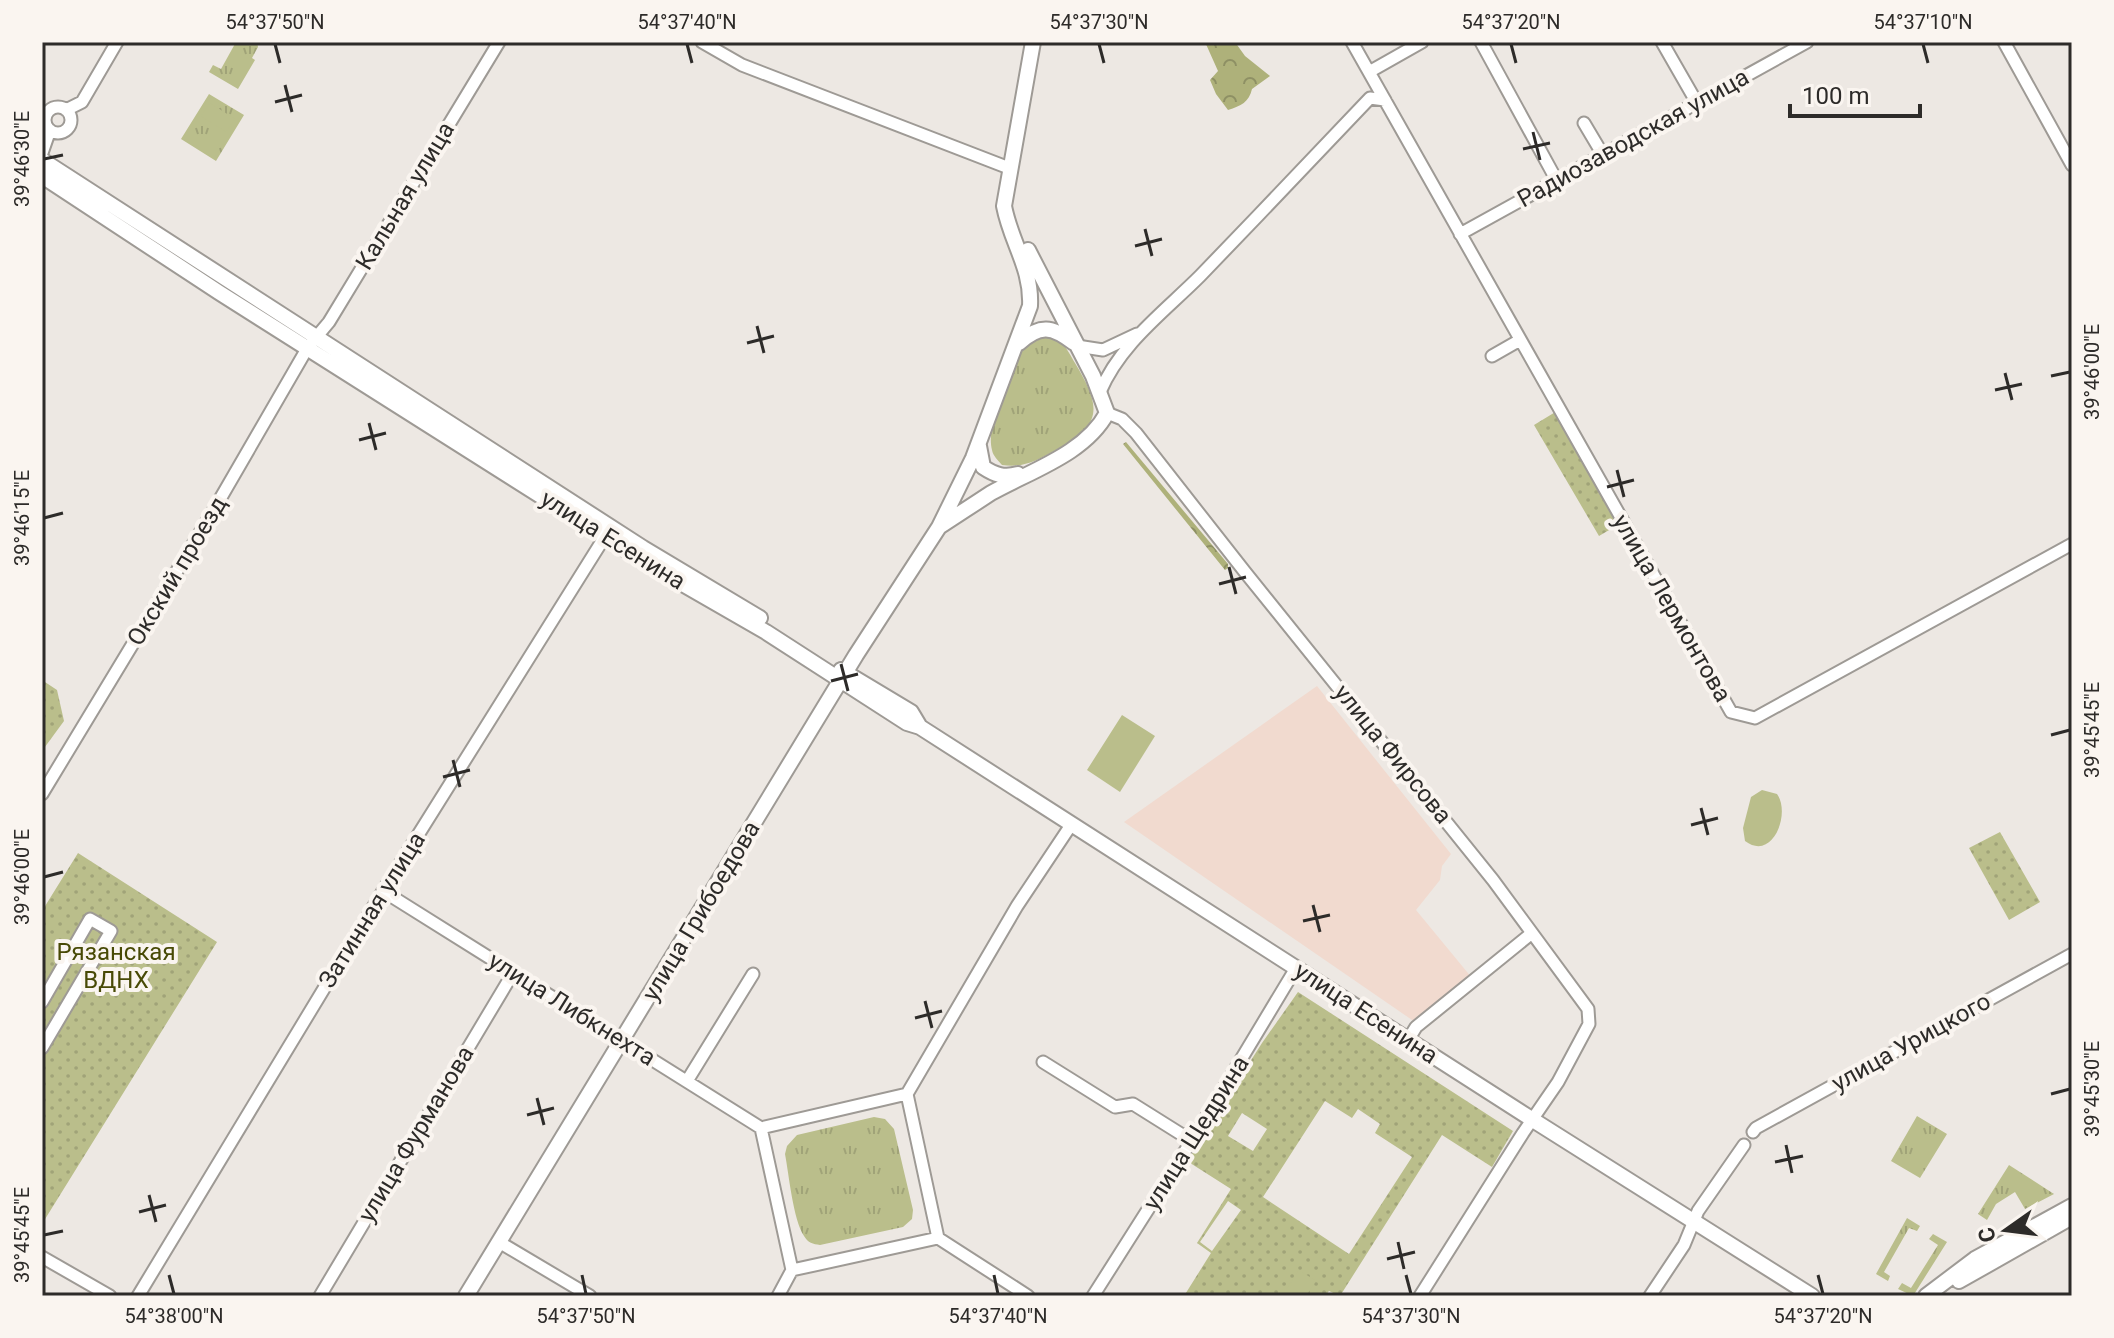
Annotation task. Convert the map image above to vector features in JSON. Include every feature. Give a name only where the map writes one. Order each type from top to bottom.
[{"type":"main road","points":[[939,527],[989,494],[1077,447],[1100,426],[1107,413],[1100,392],[1019,232],[1008,174],[1033,42]]},
{"type":"main road","points":[[42,160],[158,234],[313,342]]},
{"type":"main road","name":"улица Грибоедова","points":[[466,1296],[939,527],[978,457],[1030,306],[1031,287],[1027,268],[1008,230],[1004,206],[1008,174]]},
{"type":"main road","points":[[42,176],[150,247],[313,342]]},
{"type":"main road","points":[[1015,345],[1031,332],[1044,329],[1060,333],[1077,346]]},
{"type":"main road","name":"улица Есенина","points":[[313,342],[609,531],[653,567],[844,677],[907,723],[920,727],[1812,1296]]},
{"type":"main road","points":[[978,457],[995,474],[1008,477],[1033,470]]},
{"type":"main road","points":[[978,457],[989,494]]},
{"type":"main road","points":[[1926,1296],[1975,1259],[2072,1206]]},
{"type":"main road","points":[[1941,1296],[1973,1272],[2072,1217]]},
{"type":"street","points":[[66,110],[82,102],[117,42]]},
{"type":"street","name":"Кальная улица","points":[[313,342],[329,322],[499,42]]},
{"type":"street","points":[[702,42],[742,65],[1008,174]]},
{"type":"street","name":"улица Лермонтова","points":[[1352,42],[1731,712],[1755,718],[2072,544]]},
{"type":"street","points":[[1369,72],[1422,42]]},
{"type":"street","points":[[1481,42],[1557,181]]},
{"type":"street","points":[[1662,42],[1697,103]]},
{"type":"street","name":"Радиозаводская улица","points":[[1460,234],[1807,42]]},
{"type":"street","points":[[2004,42],[2072,165]]},
{"type":"street","points":[[1100,392],[1114,366],[1141,332],[1370,98],[1385,100]]},
{"type":"street","points":[[59,107],[66,110],[71,121],[67,129],[59,133],[50,130],[46,123],[48,112],[59,107]]},
{"type":"street","points":[[1584,123],[1603,155]]},
{"type":"street","points":[[42,153],[50,130]]},
{"type":"street","points":[[150,247],[158,234]]},
{"type":"street","points":[[1077,346],[1103,350],[1141,332]]},
{"type":"street","points":[[1492,356],[1520,340]]},
{"type":"street","name":"Окский проезд","points":[[42,794],[313,342]]},
{"type":"street","name":"улица Фирсова","points":[[1107,413],[1122,419],[1136,433],[1486,870],[1588,1009],[1589,1024],[1558,1082],[1420,1296]]},
{"type":"street","name":"Затинная улица","points":[[138,1296],[383,891],[609,531]]},
{"type":"street","points":[[1028,1296],[938,1238],[907,1094],[1017,906],[1071,825]]},
{"type":"street","name":"улица Либкнехта","points":[[383,891],[761,1128]]},
{"type":"street","points":[[42,1002],[90,919],[111,931],[42,1048]]},
{"type":"street","points":[[1408,1040],[1416,1027],[1532,933]]},
{"type":"street","name":"улица Урицкого","points":[[1753,1132],[2072,954]]},
{"type":"street","name":"улица Щедрина","points":[[1093,1296],[1192,1141],[1296,968]]},
{"type":"street","name":"улица Фурманова","points":[[320,1296],[513,973]]},
{"type":"street","points":[[687,1081],[753,974]]},
{"type":"street","points":[[1043,1062],[1115,1107],[1133,1104],[1192,1141]]},
{"type":"street","points":[[778,1296],[792,1270],[761,1128],[907,1094]]},
{"type":"street","points":[[1650,1296],[1684,1245],[1698,1211],[1744,1145]]},
{"type":"street","points":[[792,1270],[938,1238]]},
{"type":"street","points":[[499,1242],[590,1296]]},
{"type":"street","points":[[42,1257],[110,1296]]},
{"type":"shaded area","points":[[1317,686],[1451,854],[1442,866],[1440,880],[1416,910],[1472,978],[1415,1022],[1124,822]]},
{"type":"green space","points":[[236,42],[257,42],[258,47],[252,58],[255,60],[238,89],[209,72],[213,65],[221,69]]},
{"type":"green space","points":[[1205,42],[1235,42],[1245,56],[1270,76],[1252,89],[1244,103],[1228,110],[1210,80],[1218,71]]},
{"type":"green space","points":[[209,94],[244,115],[216,161],[181,139]]},
{"type":"green space","points":[[210,103],[235,119],[226,132],[201,116]]},
{"type":"green space","points":[[1046,334],[1060,341],[1069,353],[1090,392],[1093,414],[1082,433],[1054,451],[1029,463],[1002,465],[993,452],[991,439],[1000,399],[1020,349],[1027,341]]},
{"type":"green space","points":[[1557,411],[1621,523],[1599,536],[1534,425]]},
{"type":"green space","points":[[1126,442],[1228,564],[1228,568],[1225,570],[1123,444]]},
{"type":"green space","points":[[42,680],[57,690],[64,721],[42,751]]},
{"type":"green space","points":[[1122,715],[1155,736],[1120,792],[1087,770]]},
{"type":"green space","points":[[1762,790],[1777,794],[1782,812],[1777,832],[1771,840],[1755,846],[1745,841],[1743,828],[1751,797]]},
{"type":"green space","points":[[2000,832],[2040,902],[2009,920],[1969,848]]},
{"type":"green space","name":"Рязанская ВДНХ","points":[[78,853],[217,942],[42,1224],[42,911]]},
{"type":"green space","points":[[1298,992],[1513,1131],[1492,1167],[1442,1135],[1340,1296],[1329,1291],[1325,1296],[1184,1296],[1211,1253],[1197,1243],[1231,1189],[1187,1161]],"holes":[[[1325,1101],[1352,1118],[1358,1109],[1380,1124],[1375,1133],[1412,1157],[1349,1254],[1263,1197]],[[1242,1113],[1267,1129],[1253,1151],[1228,1136]],[[1228,1201],[1241,1210],[1212,1251],[1200,1242]]]},
{"type":"green space","points":[[1917,1116],[1947,1134],[1920,1178],[1891,1161]]},
{"type":"green space","points":[[874,1117],[885,1119],[894,1129],[913,1210],[912,1219],[903,1227],[820,1245],[811,1243],[800,1228],[794,1208],[785,1154],[787,1146],[797,1135]]},
{"type":"green space","points":[[2009,1165],[2054,1194],[2025,1209],[2015,1192],[1996,1204],[1987,1220],[1978,1214]]},
{"type":"green space","points":[[1907,1218],[1920,1226],[1917,1231],[1909,1228],[1884,1272],[1890,1276],[1888,1281],[1876,1274]]},
{"type":"green space","points":[[1933,1234],[1947,1242],[1913,1296],[1898,1289],[1902,1283],[1911,1288],[1938,1245],[1929,1239]]},
{"type":"green space","points":[[1299,1270],[1316,1281],[1306,1296],[1282,1296]]}]
